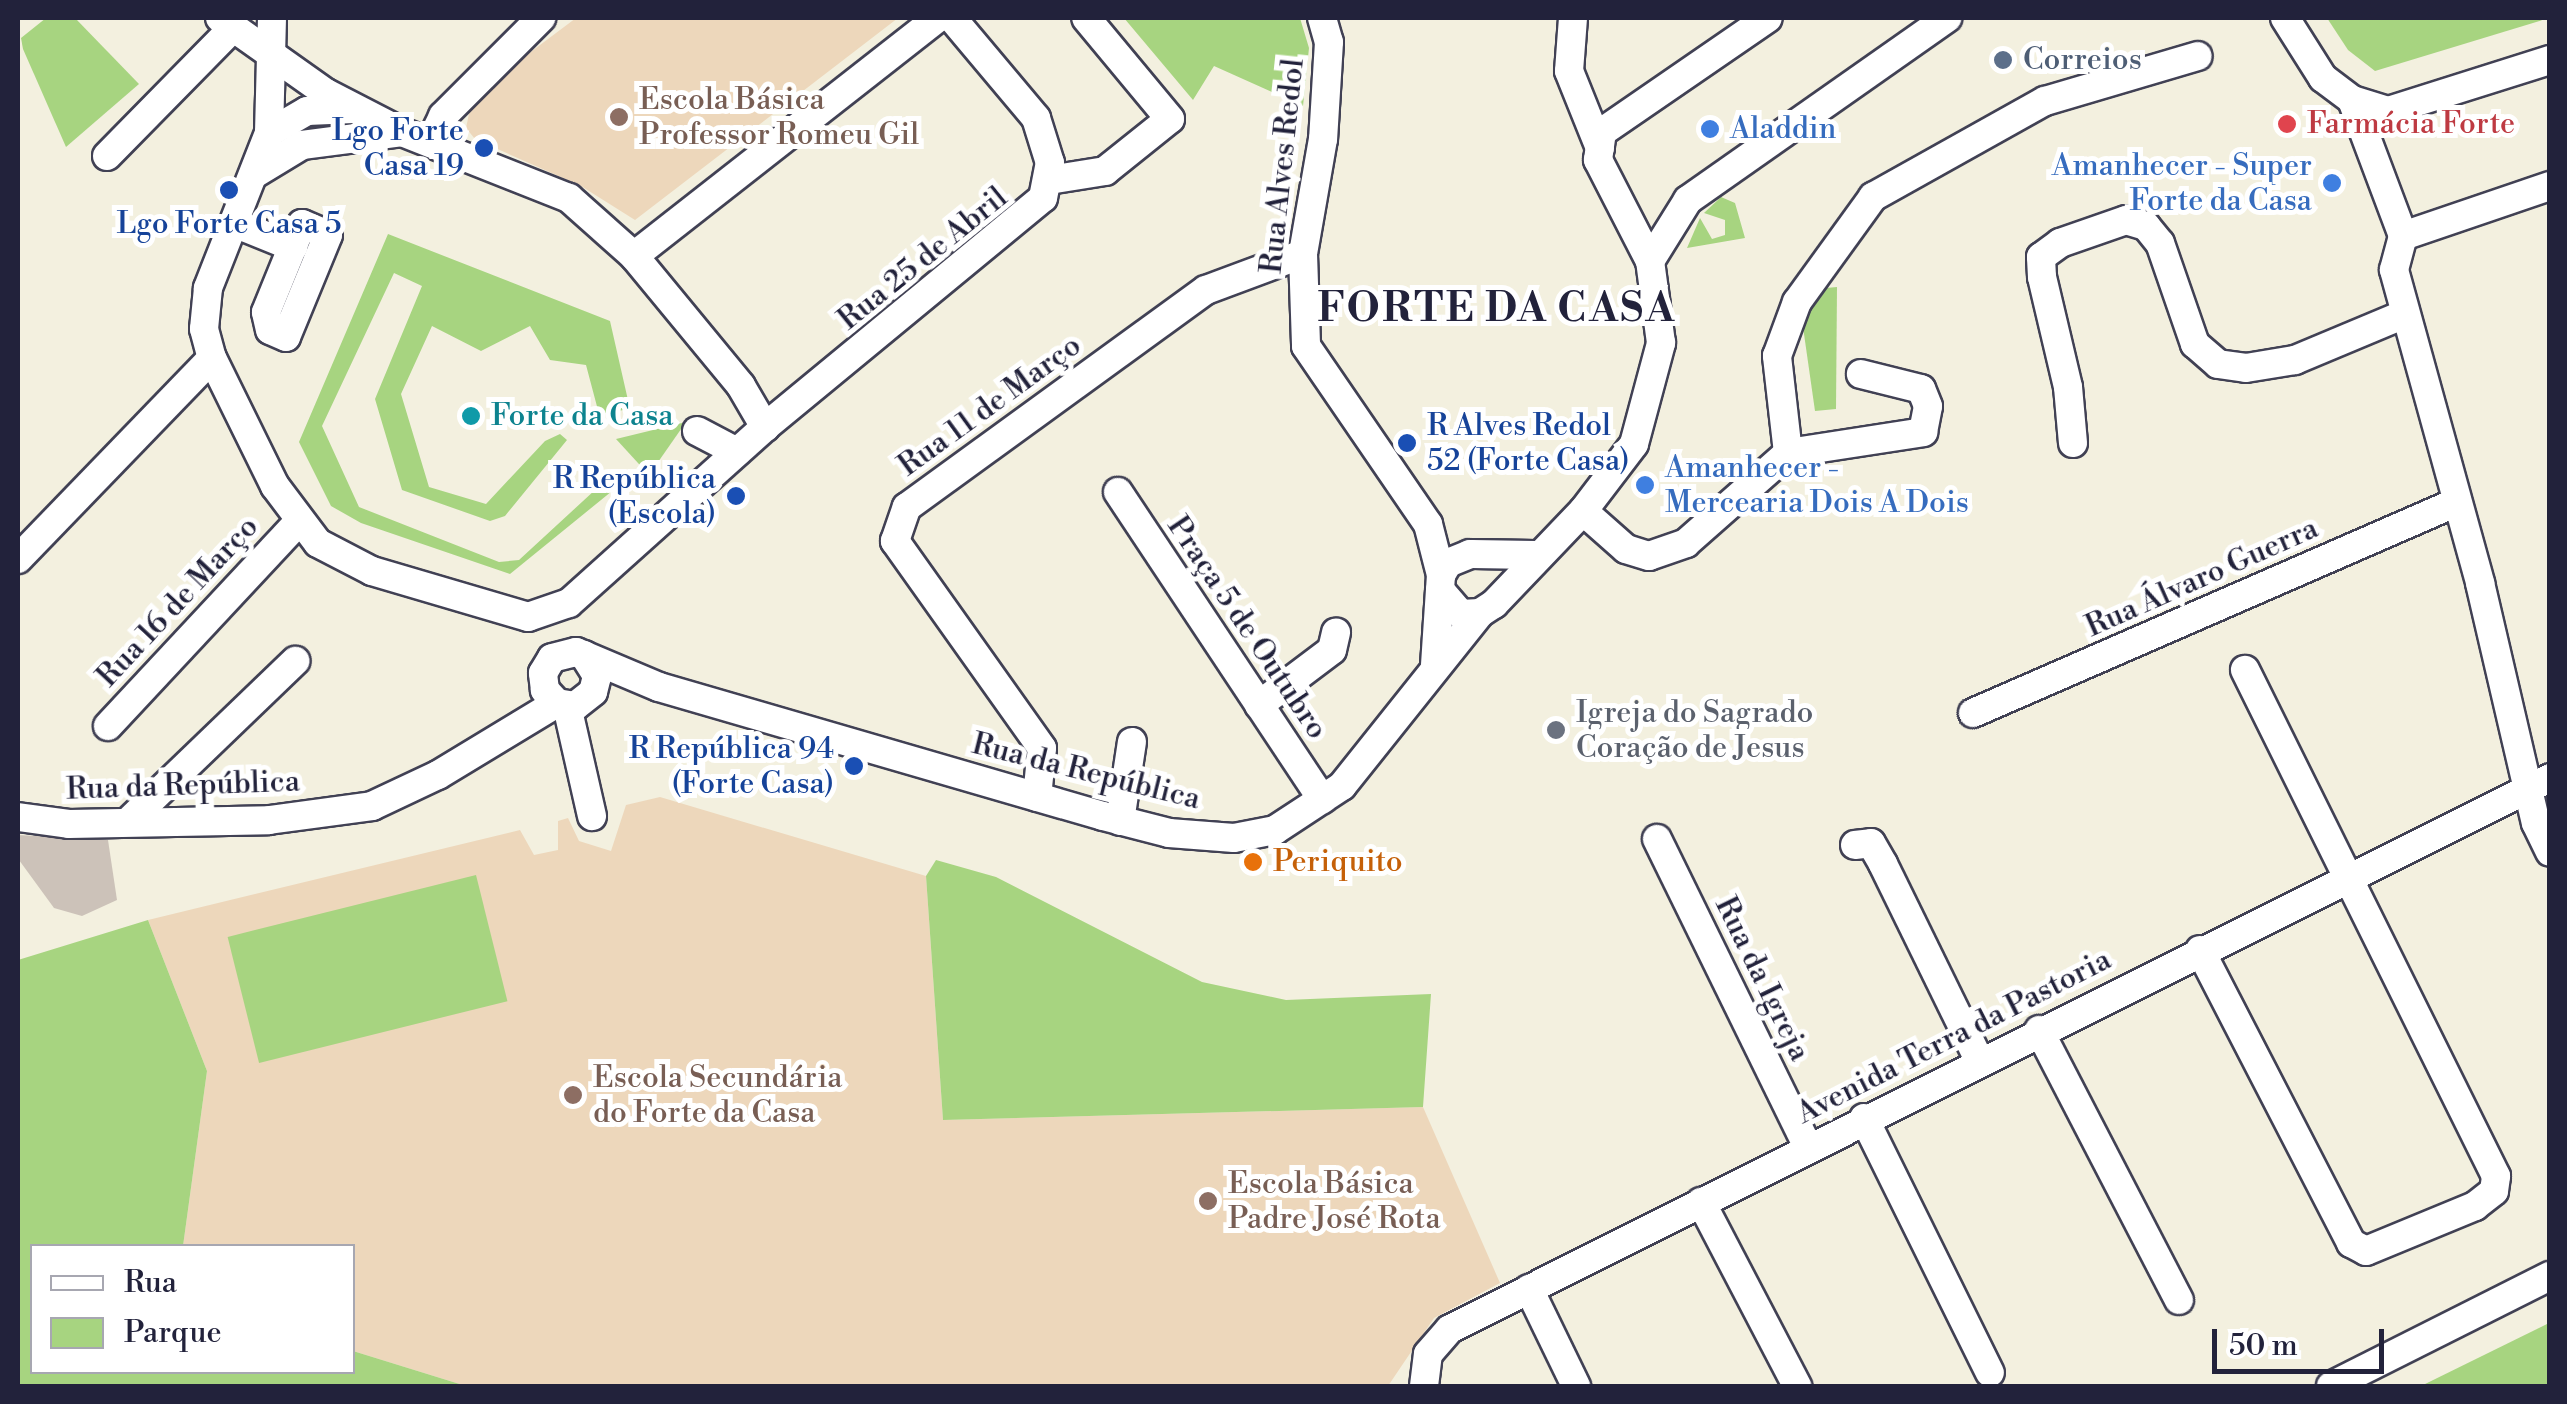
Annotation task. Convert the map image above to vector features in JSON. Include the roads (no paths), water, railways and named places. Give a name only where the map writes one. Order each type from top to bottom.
[{"type":"street","points":[[272,18],[269,133],[204,308],[212,358],[297,523],[339,558],[528,617],[570,603],[562,676]]},
{"type":"street","points":[[431,141],[443,116],[541,18]]},
{"type":"street","points":[[634,256],[938,18]]},
{"type":"street","name":"Rua 25 de Abril","points":[[570,603],[765,426],[1032,213],[1050,180],[1047,142],[1036,118],[952,18]]},
{"type":"street","points":[[1050,180],[1105,171],[1170,119],[1086,18]]},
{"type":"street","name":"Rua Alves Redol","points":[[1322,18],[1329,42],[1323,140],[1303,254],[1306,346],[1428,524],[1475,555]]},
{"type":"street","name":"Rua da República","points":[[18,817],[268,820],[372,806],[438,775],[511,729],[562,676],[593,692],[659,687],[1120,821],[1234,838],[1275,830],[1322,799],[1366,757],[1435,664],[1582,511],[1634,444],[1661,344],[1650,261],[1598,160],[1600,148],[1569,71],[1573,18]]},
{"type":"street","points":[[1600,148],[1602,132],[1768,18]]},
{"type":"street","points":[[1650,261],[1688,200],[1947,18]]},
{"type":"street","points":[[2285,18],[2322,78],[2352,100],[2388,111],[2550,60]]},
{"type":"street","points":[[107,156],[226,24],[359,110],[402,132],[569,198],[634,256],[741,386],[765,426]]},
{"type":"street","points":[[1788,454],[1777,356],[1797,302],[1873,197],[2045,100],[2198,56]]},
{"type":"street","points":[[2352,100],[2403,236],[2394,270],[2538,782],[2550,852]]},
{"type":"street","points":[[269,133],[307,110],[359,110]]},
{"type":"street","points":[[256,174],[302,145],[402,132]]},
{"type":"street","points":[[2403,236],[2550,186]]},
{"type":"street","points":[[2073,443],[2068,388],[2041,257],[2060,243],[2126,220],[2146,226],[2160,243],[2195,344],[2218,364],[2246,368],[2295,360],[2408,327]]},
{"type":"street","points":[[234,223],[293,247]]},
{"type":"street","name":"Rua 11 de Março","points":[[1037,797],[1042,748],[895,541],[906,506],[1206,290],[1303,254]]},
{"type":"street","points":[[18,560],[212,358]]},
{"type":"street","points":[[1582,511],[1597,530],[1648,556],[1686,543],[1788,454],[1923,432],[1928,406],[1921,388],[1861,374]]},
{"type":"street","points":[[698,431],[737,452]]},
{"type":"street","name":"Praça 5 de Outubro","points":[[1118,492],[1322,799]]},
{"type":"street","name":"Rua Álvaro Guerra","points":[[1974,713],[2457,502]]},
{"type":"street","name":"Rua 16 de Março","points":[[108,726],[297,523]]},
{"type":"street","name":"Rua Alves Redol","points":[[1428,524],[1440,582]]},
{"type":"street","points":[[1435,664],[1440,582],[1448,563],[1475,555],[1536,555]]},
{"type":"street","points":[[1440,582],[1461,614],[1487,608],[1501,576],[1475,555]]},
{"type":"street","points":[[528,617],[562,676],[592,816]]},
{"type":"street","points":[[1259,705],[1332,650],[1336,632]]},
{"type":"street","points":[[129,821],[295,662]]},
{"type":"street","points":[[2200,950],[2351,1243],[2366,1251],[2475,1206],[2494,1191],[2496,1176],[2351,874],[2246,670]]},
{"type":"street","points":[[562,676],[659,687]]},
{"type":"street","points":[[1120,821],[1132,742]]},
{"type":"street","name":"Avenida Terra da Pastoria","points":[[1424,1386],[1437,1340],[1529,1289],[2538,782]]},
{"type":"street","name":"Rua da Igreja","points":[[1657,840],[1808,1147]]},
{"type":"street","points":[[1855,845],[1871,843],[1884,864],[1979,1060]]},
{"type":"street","points":[[2038,1030],[2179,1300]]},
{"type":"street","points":[[1864,1118],[1990,1373]]},
{"type":"street","points":[[1701,1202],[1798,1386]]},
{"type":"street","points":[[2332,1386],[2550,1276]]},
{"type":"street","points":[[1529,1289],[1576,1386]]},
{"type":"place","name":"Correios","points":[[2003,60]]},
{"type":"place","name":"Escola Básica Professor Romeu Gil","points":[[619,117]]},
{"type":"place","name":"Farmácia Forte","points":[[2287,124]]},
{"type":"place","name":"Aladdin","points":[[1710,129]]},
{"type":"place","name":"Lgo Forte Casa 19","points":[[484,148]]},
{"type":"place","name":"Amanhecer - Super Forte da Casa","points":[[2332,183]]},
{"type":"place","name":"Lgo Forte Casa 5","points":[[229,190]]},
{"type":"place","name":"Forte da Casa","points":[[471,416]]},
{"type":"place","name":"R Alves Redol 52 (Forte Casa)","points":[[1407,443]]},
{"type":"place","name":"Amanhecer - Mercearia Dois A Dois","points":[[1645,485]]},
{"type":"place","name":"R República (Escola)","points":[[736,496]]},
{"type":"place","name":"Igreja do Sagrado Coração de Jesus","points":[[1556,730]]},
{"type":"place","name":"R República 94 (Forte Casa)","points":[[854,766]]},
{"type":"place","name":"Periquito","points":[[1253,862]]},
{"type":"place","name":"Escola Secundária do Forte da Casa","points":[[573,1095]]},
{"type":"place","name":"Escola Básica Padre José Rota","points":[[1208,1201]]},
{"type":"district","name":"FORTE DA CASA","points":[[1497,309]]}]
